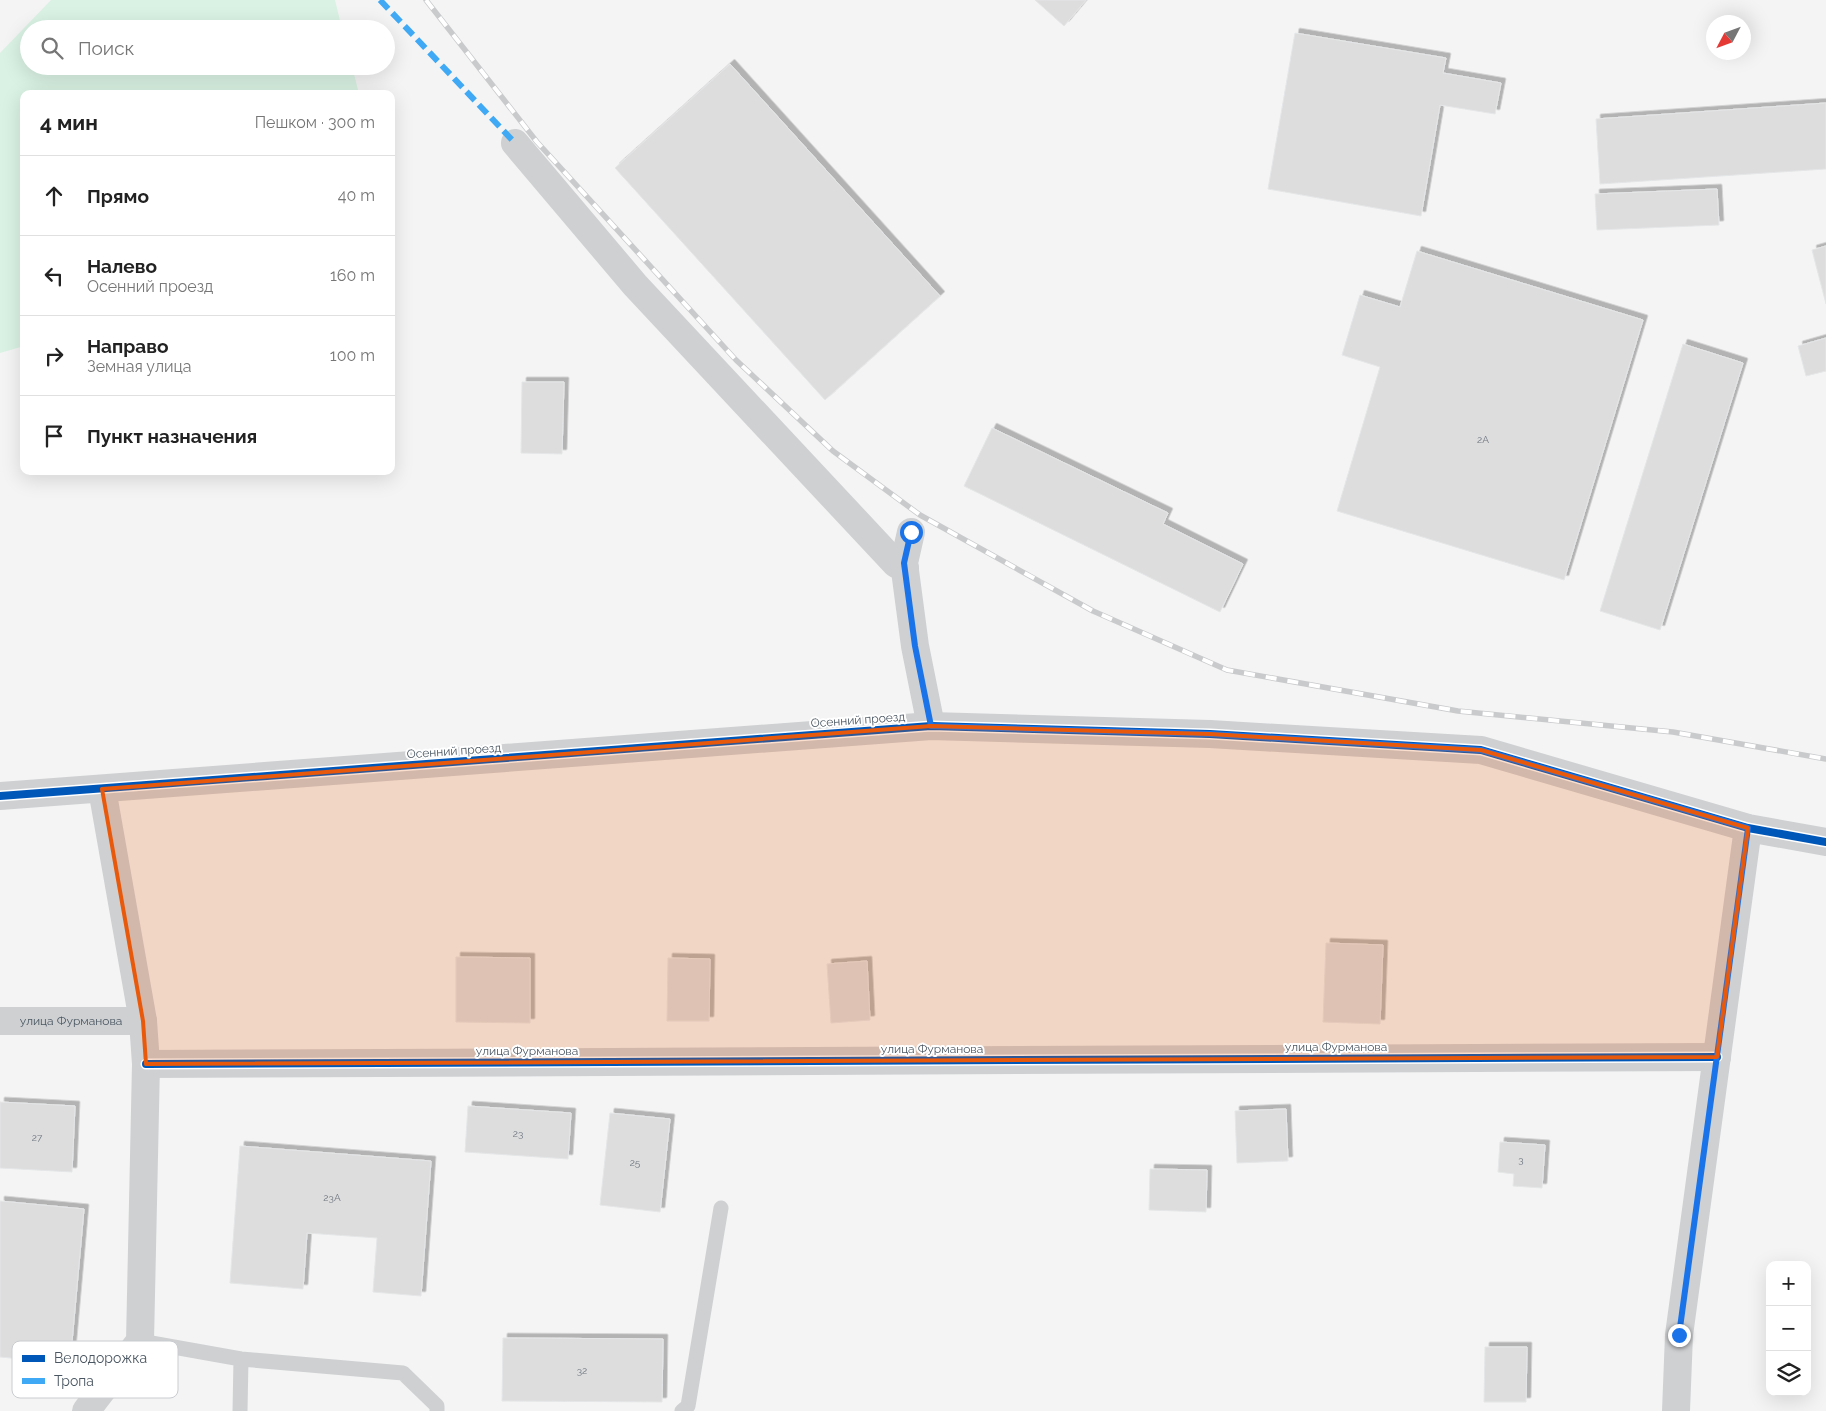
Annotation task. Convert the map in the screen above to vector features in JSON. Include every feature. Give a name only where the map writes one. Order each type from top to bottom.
[{"type":"street","points":[[515,143],[635,285],[896,564],[905,568]]},
{"type":"street","points":[[911,532],[905,568],[915,646],[931,726]]},
{"type":"street","name":"Осенний проезд","points":[[0,796],[931,726],[1210,734],[1481,750],[1748,828],[1826,842]]},
{"type":"street","points":[[102,789],[143,1022],[146,1064],[140,1341]]},
{"type":"street","points":[[1676,1411],[1679,1335],[1748,828]]},
{"type":"street","name":"улица Фурманова","points":[[0,1021],[143,1022]]},
{"type":"street","name":"улица Фурманова","points":[[146,1064],[1717,1057]]},
{"type":"street","points":[[86,1411],[96,1398]]},
{"type":"lane","points":[[682,1411],[688,1406],[721,1208]]},
{"type":"lane","points":[[178,1348],[241,1359],[403,1372],[437,1406],[437,1411]]},
{"type":"lane","points":[[240,1411],[241,1359]]},
{"type":"highlighted area","points":[[931,726],[1210,734],[1481,750],[1748,828],[1717,1057],[146,1064],[143,1021],[102,789]]},
{"type":"green space","points":[[51,0],[335,0],[340,20],[32,20]]},
{"type":"green space","points":[[20,32],[20,75],[354,75],[358,90],[20,90],[20,347],[0,353],[0,53]]},
{"type":"building","points":[[1035,0],[1086,0],[1064,26]]},
{"type":"building","points":[[1295,33],[1446,58],[1443,73],[1501,83],[1495,114],[1440,105],[1421,216],[1268,189]]},
{"type":"building","points":[[730,64],[940,296],[825,400],[615,168]]},
{"type":"building","points":[[1826,103],[1826,169],[1600,184],[1596,119]]},
{"type":"building","points":[[1717,189],[1719,225],[1597,230],[1595,194]]},
{"type":"building","points":[[1826,246],[1826,304],[1812,250]]},
{"type":"building","points":[[1417,251],[1643,320],[1564,580],[1337,511],[1380,367],[1342,355],[1360,295],[1400,307]]},
{"type":"building","points":[[1826,338],[1826,371],[1806,376],[1798,346]]},
{"type":"building","points":[[1683,344],[1743,363],[1660,630],[1600,611]]},
{"type":"building","points":[[522,382],[564,382],[562,454],[521,453]]},
{"type":"building","points":[[992,428],[1168,513],[1163,524],[1243,564],[1220,612],[964,486]]},
{"type":"building","points":[[1326,943],[1383,945],[1380,1024],[1323,1022]]},
{"type":"building","points":[[456,957],[530,958],[530,1023],[456,1022]]},
{"type":"building","points":[[668,958],[710,959],[709,1021],[667,1021]]},
{"type":"building","points":[[867,961],[870,1020],[831,1023],[827,964]]},
{"type":"building","points":[[0,1102],[75,1106],[72,1172],[0,1168]]},
{"type":"building","points":[[468,1106],[571,1113],[568,1159],[465,1152]]},
{"type":"building","points":[[1286,1109],[1288,1161],[1237,1163],[1235,1111]]},
{"type":"building","points":[[610,1113],[670,1119],[660,1212],[600,1205]]},
{"type":"building","points":[[1500,1142],[1545,1145],[1542,1188],[1513,1186],[1514,1174],[1498,1172]]},
{"type":"building","points":[[240,1146],[431,1161],[421,1296],[373,1292],[377,1238],[307,1233],[303,1289],[230,1283]]},
{"type":"building","points":[[1150,1169],[1207,1170],[1206,1212],[1149,1210]]},
{"type":"building","points":[[0,1201],[84,1209],[72,1341],[12,1341],[12,1358],[0,1357]]},
{"type":"building","points":[[503,1338],[663,1339],[662,1402],[502,1401]]},
{"type":"building","points":[[1485,1347],[1527,1347],[1526,1402],[1484,1402]]},
{"type":"railway","points":[[426,0],[537,142],[736,360],[833,451],[920,515],[1093,611],[1227,670],[1458,711],[1673,732],[1826,759]]},
{"type":"marked path","points":[[380,0],[515,143]]},
{"type":"cycle path","points":[[0,796],[931,726],[1210,734],[1481,750],[1748,828],[1826,842]]},
{"type":"cycle path","points":[[146,1064],[1717,1057]]},
{"type":"route","points":[[911,532],[904,563],[915,646],[931,726],[1210,734],[1481,750],[1748,828],[1679,1335]]}]
